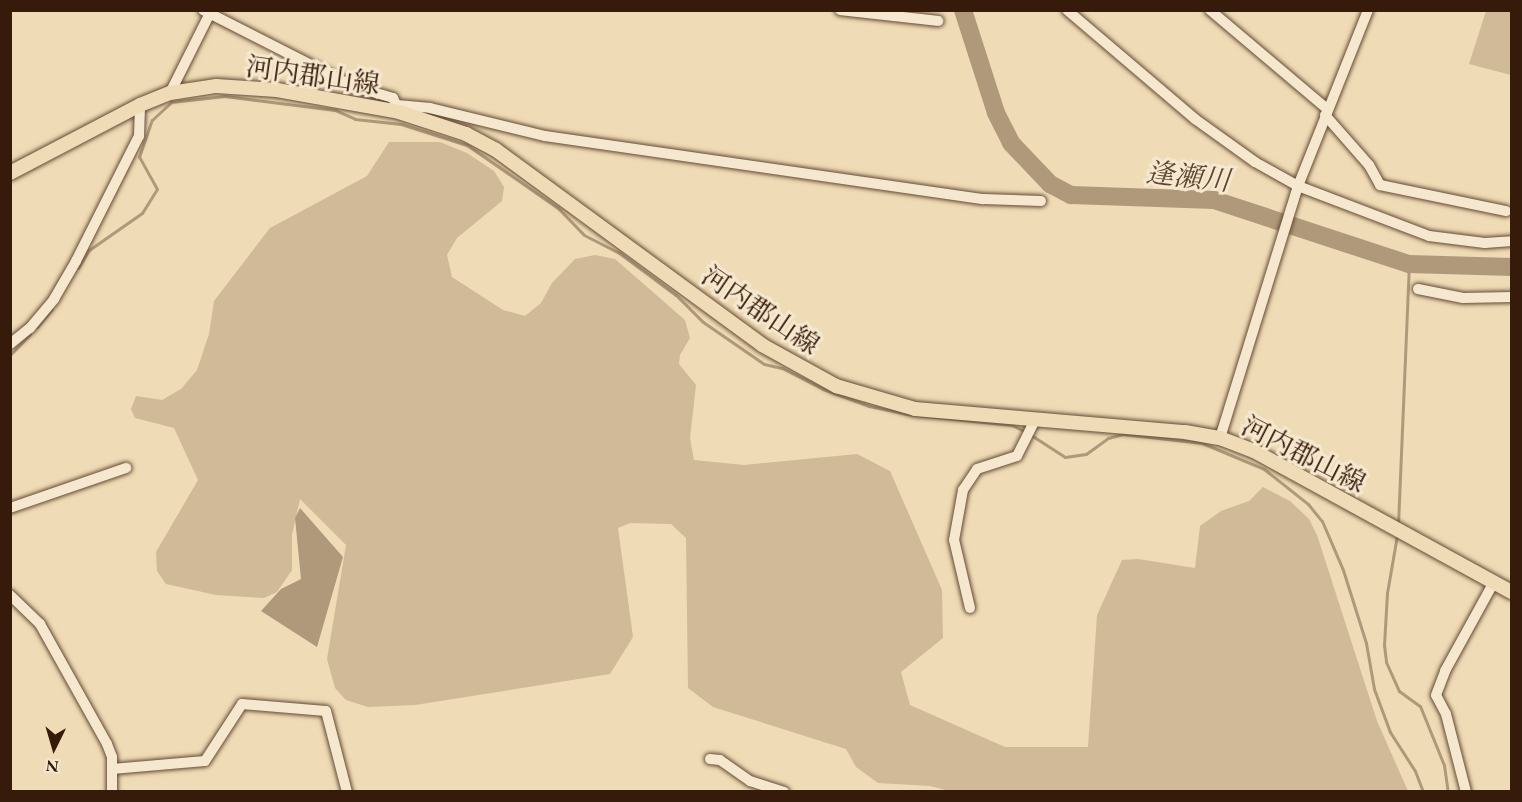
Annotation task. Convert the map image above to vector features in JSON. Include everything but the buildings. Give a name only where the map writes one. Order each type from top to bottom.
[{"type":"main road","name":"河内郡山線","points":[[10,173],[140,105],[170,93],[216,86],[277,90],[398,109],[466,134],[496,150],[762,345],[814,376],[854,393],[915,409],[1220,438],[1254,452],[1512,592]]},
{"type":"street","points":[[840,10],[938,21]]},
{"type":"street","points":[[1067,10],[1195,119],[1297,189],[1429,236],[1473,242],[1512,241]]},
{"type":"street","points":[[1210,10],[1326,112],[1369,165],[1380,184],[1506,211]]},
{"type":"street","points":[[1220,438],[1282,245],[1297,189],[1368,10]]},
{"type":"street","points":[[170,93],[208,12],[352,86],[393,98],[398,109],[430,108],[545,136],[984,199],[1041,201]]},
{"type":"street","points":[[10,344],[30,328],[54,299],[76,261],[139,136],[140,105]]},
{"type":"street","points":[[1418,289],[1462,298],[1512,297]]},
{"type":"street","points":[[970,608],[954,540],[963,490],[976,469],[1017,456],[1035,420]]},
{"type":"street","points":[[10,508],[126,468]]},
{"type":"street","points":[[1466,792],[1446,714],[1436,695],[1445,670],[1494,582]]},
{"type":"street","points":[[10,594],[40,624],[107,744],[112,769],[112,792]]},
{"type":"street","points":[[112,769],[205,761],[242,704],[326,711],[347,792]]},
{"type":"street","points":[[710,759],[720,760],[750,781],[784,792]]},
{"type":"shaded area","points":[[1486,11],[1511,11],[1511,75],[1469,64]]},
{"type":"shaded area","points":[[389,142],[440,142],[467,153],[494,171],[504,187],[502,201],[457,238],[447,255],[452,277],[503,310],[525,316],[541,303],[552,283],[575,259],[595,255],[615,259],[685,320],[690,338],[680,355],[679,364],[696,385],[690,438],[694,460],[744,465],[857,454],[890,471],[942,590],[943,638],[901,672],[910,705],[1005,747],[1088,747],[1097,615],[1122,560],[1138,559],[1195,568],[1200,526],[1221,511],[1249,501],[1263,487],[1290,501],[1309,519],[1317,535],[1377,721],[1408,791],[953,792],[930,786],[878,783],[856,767],[846,749],[713,707],[688,688],[686,538],[671,524],[630,523],[618,528],[633,637],[610,674],[415,705],[368,707],[346,700],[335,688],[327,659],[346,545],[300,499],[292,535],[292,570],[277,592],[264,598],[216,595],[166,584],[157,571],[156,552],[198,480],[174,428],[135,418],[131,409],[136,396],[162,400],[181,389],[197,370],[209,334],[214,301],[270,228],[367,176]]},
{"type":"shaded area","points":[[300,508],[343,557],[317,647],[261,611],[281,589],[301,579],[295,518]]},
{"type":"waterway","name":"逢瀬川","points":[[963,10],[996,113],[1011,143],[1050,184],[1071,195],[1214,200],[1409,264],[1512,267]]},
{"type":"waterway","points":[[78,268],[89,250],[142,213],[157,189],[139,157],[152,120],[171,102],[225,96],[335,110],[355,119],[401,124],[467,145],[558,208],[584,235],[618,252],[676,295],[703,322],[764,364],[782,368],[823,389],[869,406],[906,414],[1012,425],[1026,432]]},
{"type":"waterway","points":[[1398,525],[1409,264]]},
{"type":"waterway","points":[[37,327],[52,309]]},
{"type":"waterway","points":[[10,355],[30,334]]},
{"type":"waterway","points":[[1031,435],[1065,457],[1086,454],[1108,438],[1123,434],[1202,443],[1264,469],[1308,504],[1322,521],[1343,570],[1366,643],[1374,689],[1390,732],[1415,771],[1423,792]]},
{"type":"waterway","points":[[1397,535],[1387,593],[1384,645],[1386,662],[1399,691],[1420,706],[1444,765],[1448,792]]}]
